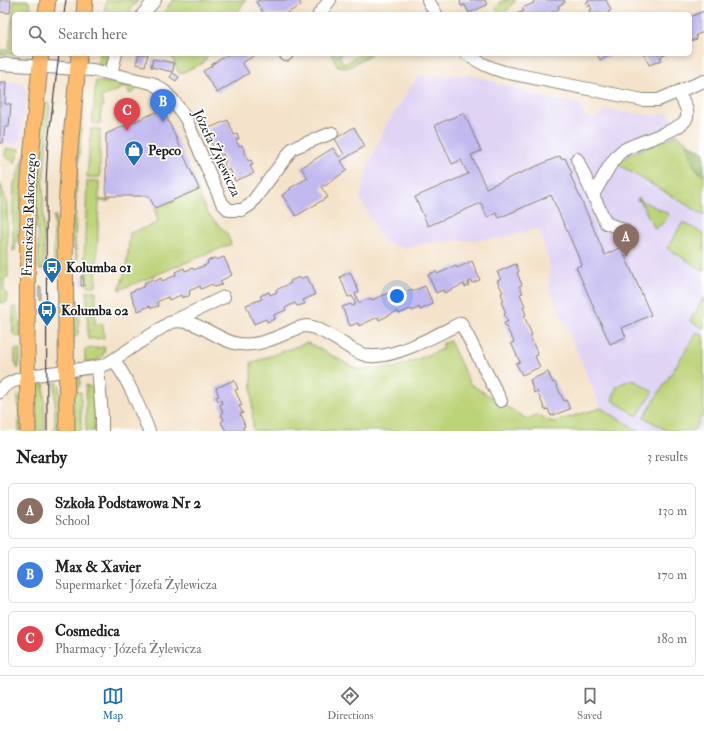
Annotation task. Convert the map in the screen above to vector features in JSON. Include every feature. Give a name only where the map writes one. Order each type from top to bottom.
[{"type":"main road","points":[[46,12],[48,0]]},
{"type":"main road","points":[[84,12],[85,0]]},
{"type":"main road","name":"Franciszka Rakoczego","points":[[28,431],[28,190],[41,60]]},
{"type":"main road","points":[[67,431],[66,212],[69,159],[79,61]]},
{"type":"street","points":[[146,12],[155,0]]},
{"type":"street","points":[[321,12],[330,0]]},
{"type":"street","points":[[428,0],[435,12]]},
{"type":"street","points":[[111,73],[115,56]]},
{"type":"street","points":[[470,56],[490,68],[504,72],[643,100],[658,100],[704,81]]},
{"type":"street","name":"Józefa Żylewicza","points":[[0,64],[41,60],[79,61],[111,73],[152,82],[173,100],[186,119],[222,203],[229,210],[242,210],[250,205],[293,148],[332,133]]},
{"type":"street","points":[[594,195],[616,158],[623,150],[685,123],[688,112],[678,92]]},
{"type":"street","points":[[577,158],[606,222],[624,230]]},
{"type":"street","points":[[0,392],[5,385],[28,377],[67,370],[98,367],[114,360],[169,322],[224,297]]},
{"type":"street","points":[[175,320],[186,321],[234,343],[247,345],[258,344],[299,328],[313,327],[359,353],[369,356],[377,356],[408,348],[461,323],[501,401]]},
{"type":"street","points":[[114,360],[135,396],[149,431]]},
{"type":"street","points":[[98,367],[102,431]]},
{"type":"street","points":[[102,417],[109,431]]},
{"type":"shaded area","points":[[473,75],[545,98],[580,104],[586,117],[596,119],[605,109],[652,116],[670,112],[677,135],[632,153],[626,157],[620,165],[704,215],[704,422],[697,431],[639,431],[601,408],[549,286],[550,265],[539,228],[501,238],[426,243],[405,248],[383,242],[360,198],[369,164],[386,125],[418,76]]},
{"type":"shaded area","points":[[0,80],[23,83],[26,91],[20,145],[0,143]]},
{"type":"green space","points":[[14,0],[28,0],[32,12],[13,12]]},
{"type":"green space","points":[[106,0],[138,0],[129,10],[131,12],[104,12]]},
{"type":"green space","points":[[173,0],[246,0],[237,12],[164,12]]},
{"type":"green space","points":[[503,0],[516,0],[506,12],[498,12],[496,8]]},
{"type":"green space","points":[[12,20],[12,54],[0,54],[0,50],[9,50]]},
{"type":"green space","points":[[99,56],[110,56],[106,64],[101,66],[98,65]]},
{"type":"green space","points":[[172,56],[208,56],[203,63],[179,74]]},
{"type":"green space","points":[[332,56],[339,56],[345,64],[358,56],[368,56],[347,68],[338,66]]},
{"type":"green space","points":[[96,81],[135,87],[136,89],[130,94],[126,87],[101,97],[104,106],[101,108],[100,124],[92,123]]},
{"type":"green space","points":[[43,103],[50,104],[43,184],[44,269],[39,269],[35,184]]},
{"type":"green space","points":[[80,107],[83,111],[76,194],[75,243],[77,262],[71,236]]},
{"type":"green space","points":[[91,129],[100,129],[100,177],[87,177]]},
{"type":"green space","points":[[677,135],[687,142],[692,161],[704,177],[704,215],[619,165],[632,153]]},
{"type":"green space","points":[[687,142],[704,153],[704,177],[692,161]]},
{"type":"green space","points":[[6,149],[20,149],[15,163],[5,156]]},
{"type":"green space","points":[[24,157],[19,226],[15,250],[13,251],[14,184]]},
{"type":"green space","points":[[87,181],[99,181],[99,200],[109,200],[99,201],[96,286],[87,286],[87,272],[84,265]]},
{"type":"green space","points":[[0,183],[7,203],[8,277],[4,278],[4,288],[7,296],[7,302],[0,303]]},
{"type":"green space","points":[[199,189],[198,191],[207,213],[227,234],[231,244],[119,290],[126,270],[130,233],[158,223],[155,208]]},
{"type":"green space","points":[[638,198],[669,214],[665,221],[655,229],[640,201],[637,200]]},
{"type":"green space","points":[[54,216],[56,216],[60,269],[54,269]]},
{"type":"green space","points":[[683,222],[704,234],[704,271],[667,248]]},
{"type":"green space","points":[[87,291],[96,291],[95,324],[103,324],[104,338],[88,339]]},
{"type":"green space","points":[[704,297],[704,329],[690,321]]},
{"type":"green space","points":[[13,307],[16,307],[20,323],[21,337],[15,336],[13,333]]},
{"type":"green space","points":[[76,307],[79,310],[79,330],[77,336],[73,338]]},
{"type":"green space","points":[[697,332],[704,336],[704,413],[693,431],[667,431],[644,417]]},
{"type":"green space","points":[[450,341],[470,384],[527,419],[536,415],[553,422],[601,408],[639,431],[253,431],[251,363],[306,343],[357,369],[394,368],[443,349],[442,344]]},
{"type":"green space","points":[[105,347],[103,354],[99,359],[93,362],[85,362],[85,349]]},
{"type":"green space","points":[[15,349],[20,349],[18,369],[15,362]]},
{"type":"green space","points":[[80,377],[80,385],[77,392],[81,392],[81,431],[74,431],[73,386],[76,379]]},
{"type":"green space","points":[[632,379],[653,392],[637,416],[612,400],[617,386]]},
{"type":"green space","points":[[44,383],[45,431],[36,431],[36,388]]},
{"type":"green space","points":[[55,383],[60,385],[60,431],[55,431]]},
{"type":"green space","points":[[86,385],[94,389],[95,431],[86,431]]},
{"type":"green space","points":[[18,396],[22,400],[22,431],[19,431]]},
{"type":"building","points":[[0,0],[11,0],[10,13],[0,12]]},
{"type":"building","points":[[259,0],[299,0],[301,5],[289,12],[263,12],[256,2]]},
{"type":"building","points":[[460,0],[485,0],[487,5],[471,12],[468,12],[465,5],[461,6]]},
{"type":"building","points":[[564,0],[565,2],[558,6],[559,9],[552,12],[521,12],[524,11],[522,8],[534,3],[533,1]]},
{"type":"building","points":[[606,0],[611,10],[608,12],[590,12],[589,10],[592,9],[590,5],[587,7],[586,3],[588,1]]},
{"type":"building","points":[[704,11],[704,32],[696,35],[697,39],[692,40],[692,16]]},
{"type":"building","points":[[138,56],[148,56],[145,66],[136,64]]},
{"type":"building","points":[[226,56],[254,56],[242,63],[249,73],[217,93],[203,71],[212,66],[211,65]]},
{"type":"building","points":[[598,56],[609,56],[600,60]]},
{"type":"building","points":[[645,56],[662,56],[660,57],[662,60],[649,65]]},
{"type":"building","points":[[153,59],[174,63],[173,72],[151,67]]},
{"type":"building","points":[[173,73],[179,77],[176,81],[170,77]]},
{"type":"building","points":[[0,82],[6,82],[5,104],[11,104],[9,127],[5,127],[3,143],[0,143]]},
{"type":"building","points":[[163,109],[199,189],[155,208],[149,196],[106,196],[106,134]]},
{"type":"building","points":[[464,113],[481,151],[471,155],[486,188],[560,156],[561,159],[565,158],[572,173],[570,174],[605,255],[621,247],[651,315],[622,328],[626,337],[610,344],[576,267],[582,265],[551,195],[499,218],[496,213],[487,217],[481,203],[428,226],[415,197],[468,174],[461,160],[452,164],[435,125]]},
{"type":"building","points":[[228,120],[234,135],[237,134],[239,139],[236,140],[239,146],[242,145],[248,161],[251,160],[253,165],[250,166],[254,173],[235,181],[230,169],[226,171],[224,163],[226,161],[223,154],[221,156],[216,144],[212,145],[210,137],[213,136],[209,128]]},
{"type":"building","points":[[354,127],[365,146],[341,161],[347,170],[325,186],[324,185],[321,187],[328,197],[296,216],[282,195],[291,189],[290,188],[308,178],[301,168],[333,148],[339,157],[344,154],[335,139]]},
{"type":"building","points":[[224,257],[232,275],[220,281],[222,285],[214,287],[212,284],[201,289],[200,286],[189,291],[190,295],[187,297],[182,298],[181,295],[169,300],[168,297],[157,302],[159,306],[151,308],[150,306],[138,311],[130,292],[145,286],[144,283],[153,279],[154,282],[161,278],[162,281],[176,275],[175,272],[184,268],[185,271],[193,268],[194,270],[208,264],[207,261],[215,258],[217,260]]},
{"type":"building","points":[[472,261],[480,280],[472,283],[471,281],[468,282],[469,285],[465,287],[464,284],[444,293],[443,290],[436,293],[428,275],[436,271],[437,274],[456,266],[457,268]]},
{"type":"building","points":[[516,264],[519,272],[517,273],[522,285],[519,286],[523,293],[520,294],[525,306],[523,307],[526,315],[524,316],[532,335],[530,336],[538,355],[535,356],[540,367],[522,375],[516,363],[520,362],[511,343],[514,342],[504,323],[508,322],[501,302],[504,301],[501,293],[503,292],[497,281],[501,279],[497,272]]},
{"type":"building","points":[[350,272],[359,292],[355,294],[359,303],[371,298],[372,300],[391,292],[392,294],[404,289],[405,292],[412,289],[413,291],[425,286],[433,304],[420,310],[419,307],[412,311],[411,309],[399,314],[398,311],[379,320],[378,317],[359,326],[358,323],[350,326],[342,307],[351,304],[352,306],[355,305],[355,302],[352,296],[348,297],[340,277]]},
{"type":"building","points":[[81,276],[83,276],[84,286],[81,286]]},
{"type":"building","points":[[307,276],[315,295],[303,300],[305,304],[297,306],[295,303],[285,308],[286,310],[274,315],[275,319],[267,322],[266,319],[254,324],[246,305],[262,299],[260,296],[269,292],[270,295],[277,292],[276,290],[291,283],[290,281],[299,277],[300,279]]},
{"type":"building","points":[[39,287],[41,287],[41,299],[39,299]]},
{"type":"building","points":[[548,372],[553,383],[555,382],[564,401],[566,400],[570,409],[551,416],[548,409],[545,410],[537,391],[534,393],[530,380]]},
{"type":"building","points":[[234,380],[238,389],[235,390],[242,405],[239,406],[243,413],[240,414],[245,426],[243,427],[244,431],[226,431],[221,422],[224,420],[220,405],[222,403],[221,400],[218,401],[216,397],[219,396],[216,388]]},
{"type":"tram line","points":[[64,12],[66,0]]},
{"type":"tram line","points":[[47,431],[46,185],[48,143],[59,56]]},
{"type":"place","name":"Max & Xavier","points":[[163,122]]},
{"type":"place","name":"Cosmedica","points":[[127,131]]},
{"type":"place","name":"Pepco","points":[[134,167]]},
{"type":"place","name":"Szkoła Podstawowa Nr 2","points":[[626,257]]},
{"type":"place","name":"Kolumba 01","points":[[52,284]]},
{"type":"place","name":"Kolumba 02","points":[[47,327]]}]
